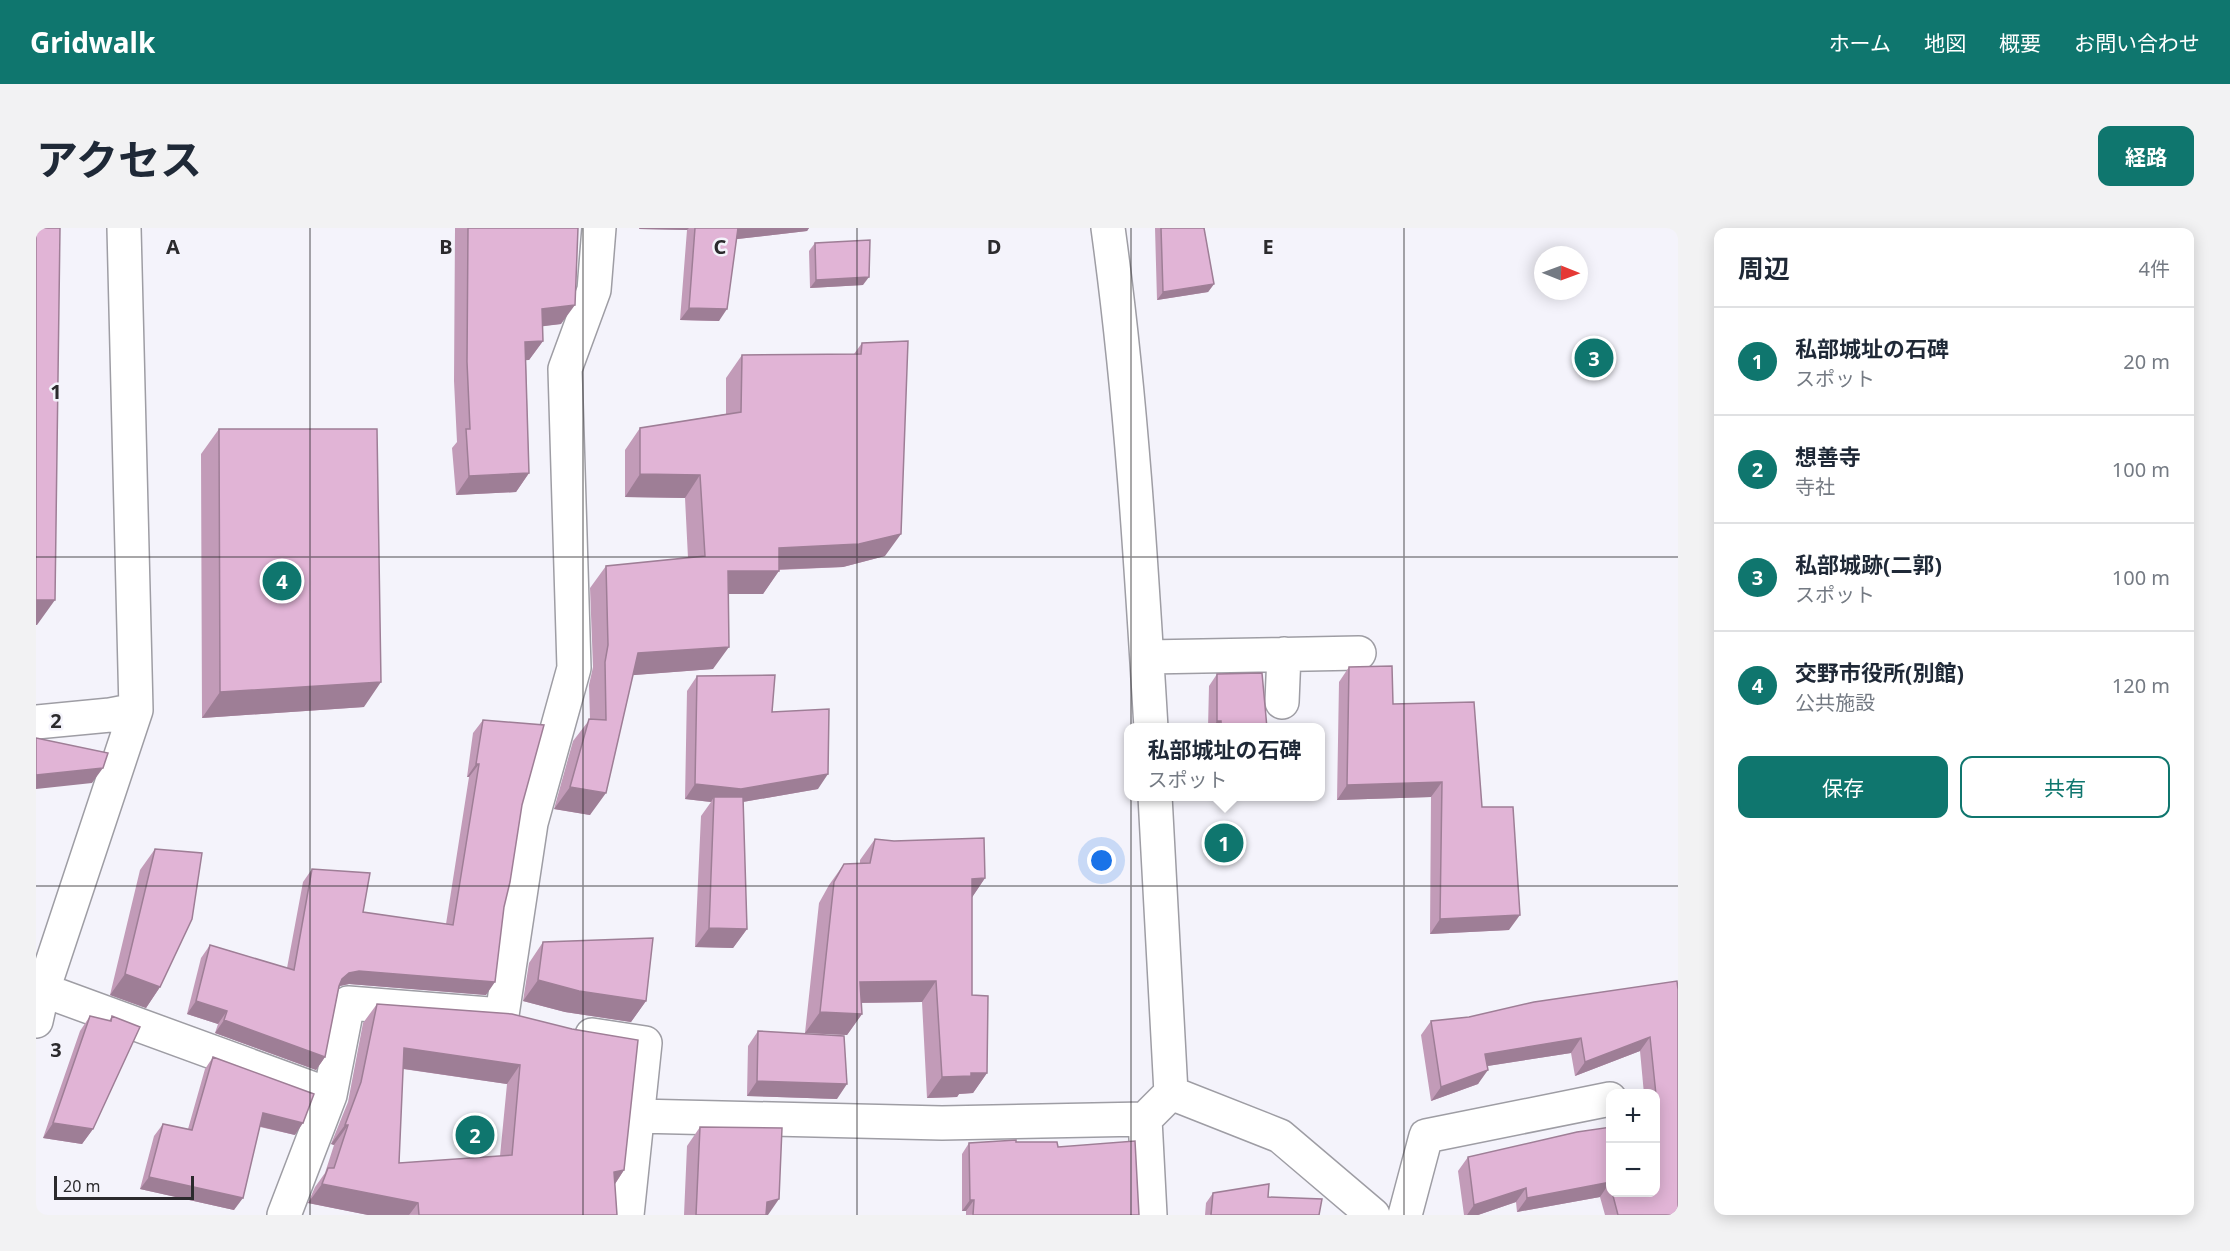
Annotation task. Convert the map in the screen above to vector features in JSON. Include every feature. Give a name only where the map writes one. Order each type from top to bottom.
[{"type":"street","points":[[124,228],[136,710],[38,1001],[330,1095]]},
{"type":"street","points":[[531,1022],[531,823],[574,668],[564,369],[594,290],[599,228]]},
{"type":"street","points":[[1107,228],[1118,303],[1137,501],[1151,723]]},
{"type":"street","points":[[1147,657],[1359,653]]},
{"type":"street","points":[[1282,702],[1284,654]]},
{"type":"street","points":[[36,722],[110,715],[136,710]]},
{"type":"street","points":[[637,1116],[942,1123],[1146,1119],[1171,1093],[1155,801]]},
{"type":"street","points":[[284,1215],[330,1095],[348,1003],[531,1022],[645,1043],[627,1215]]},
{"type":"street","points":[[1171,1093],[1280,1136],[1373,1215]]},
{"type":"street","points":[[1405,1215],[1426,1136],[1549,1099],[1606,1099]]},
{"type":"street","points":[[1146,1119],[1150,1215]]},
{"type":"building","points":[[36,228],[60,228],[55,600],[36,600]]},
{"type":"building","points":[[468,228],[578,228],[575,305],[542,309],[543,341],[525,342],[529,473],[469,476],[466,429],[470,429],[467,362]]},
{"type":"building","points":[[695,228],[738,228],[727,309],[689,308]]},
{"type":"building","points":[[1161,228],[1204,228],[1214,284],[1163,292]]},
{"type":"building","points":[[870,240],[869,277],[816,280],[815,243]]},
{"type":"building","points":[[908,341],[901,534],[859,544],[779,548],[779,571],[728,571],[729,647],[638,653],[606,793],[570,787],[589,719],[606,720],[605,662],[608,645],[606,566],[705,556],[700,475],[640,474],[640,428],[741,412],[742,355],[861,354],[862,343]]},
{"type":"building","points":[[219,429],[377,429],[381,682],[220,692]]},
{"type":"building","points":[[1392,666],[1393,704],[1474,702],[1482,807],[1513,807],[1520,915],[1440,919],[1442,782],[1347,785],[1349,667]]},
{"type":"building","points":[[1262,673],[1267,723],[1221,723],[1217,721],[1217,674]]},
{"type":"building","points":[[775,675],[772,712],[829,709],[828,774],[741,789],[695,784],[697,676]]},
{"type":"building","points":[[483,720],[544,725],[522,805],[504,907],[495,982],[359,971],[349,973],[342,979],[339,986],[325,1057],[224,1020],[227,1011],[196,1001],[210,945],[294,970],[312,869],[370,873],[363,912],[453,925],[479,764],[476,764]]},
{"type":"building","points":[[36,738],[108,753],[103,768],[36,775]]},
{"type":"building","points":[[714,797],[743,797],[747,929],[709,928]]},
{"type":"building","points":[[984,838],[985,878],[972,879],[972,995],[988,996],[987,1073],[942,1077],[936,981],[860,982],[862,1014],[820,1012],[834,882],[844,864],[870,863],[875,839],[894,841]]},
{"type":"building","points":[[155,849],[202,853],[192,919],[160,987],[125,974]]},
{"type":"building","points":[[653,938],[646,1001],[579,991],[538,980],[543,942]]},
{"type":"building","points":[[1677,981],[1678,1215],[1618,1215],[1613,1197],[1660,1197],[1660,1089],[1655,1089],[1650,1037],[1585,1062],[1581,1038],[1485,1054],[1488,1070],[1441,1087],[1431,1021],[1469,1017],[1534,1002]]},
{"type":"building","points":[[377,1004],[512,1014],[572,1029],[638,1040],[624,1170],[614,1172],[617,1215],[419,1215],[418,1203],[322,1184],[328,1168],[334,1168],[348,1125],[345,1125],[361,1082]],"holes":[[[404,1048],[520,1065],[512,1155],[399,1163]]]},
{"type":"building","points":[[90,1016],[111,1021],[112,1016],[140,1027],[93,1129],[53,1123]]},
{"type":"building","points":[[758,1031],[844,1036],[847,1084],[757,1081]]},
{"type":"building","points":[[213,1057],[314,1094],[303,1123],[263,1113],[243,1198],[149,1177],[163,1124],[192,1130]]},
{"type":"building","points":[[700,1127],[782,1128],[779,1199],[767,1202],[766,1215],[696,1215]]},
{"type":"building","points":[[1606,1128],[1606,1183],[1527,1198],[1526,1188],[1474,1205],[1468,1157],[1577,1132]]},
{"type":"building","points":[[1016,1140],[1016,1142],[1057,1142],[1058,1147],[1135,1141],[1139,1215],[973,1215],[974,1200],[970,1200],[969,1143]]},
{"type":"building","points":[[1269,1184],[1268,1197],[1322,1199],[1319,1215],[1211,1215],[1213,1193]]},
{"type":"place","name":"私部城跡(二郭)","points":[[1594,358]]},
{"type":"place","name":"交野市役所(別館)","points":[[282,581]]},
{"type":"place","name":"私部城址の石碑","points":[[1224,843]]},
{"type":"place","name":"想善寺","points":[[475,1135]]}]
